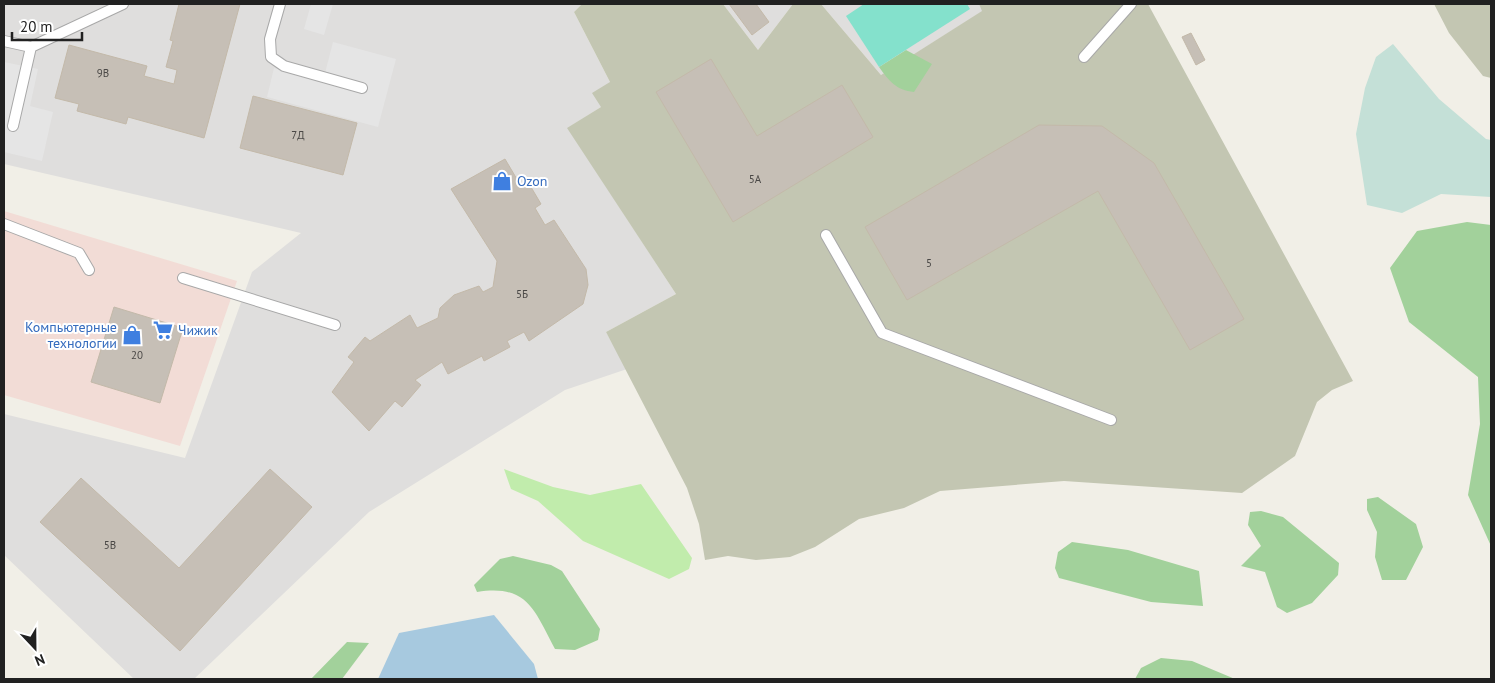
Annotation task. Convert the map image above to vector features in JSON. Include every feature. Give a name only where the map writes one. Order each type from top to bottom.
[{"type":"lane","points":[[4,41],[31,47],[124,4]]},
{"type":"lane","points":[[280,4],[270,39],[271,57],[284,66],[362,88]]},
{"type":"lane","points":[[1084,57],[1131,4]]},
{"type":"lane","points":[[13,126],[31,47]]},
{"type":"lane","points":[[4,224],[79,253],[89,270]]},
{"type":"lane","points":[[826,235],[882,333],[1111,420]]},
{"type":"lane","points":[[183,278],[335,325]]},
{"type":"shaded area","points":[[4,4],[582,4],[574,12],[610,82],[601,107],[568,128],[676,294],[606,332],[627,369],[565,390],[369,512],[194,679],[134,679],[4,555],[4,414],[185,458],[252,272],[301,233],[4,164]]},
{"type":"shaded area","points":[[311,4],[333,4],[324,35],[304,29]]},
{"type":"shaded area","points":[[582,4],[723,4],[758,50],[793,4],[821,4],[881,75],[982,11],[979,4],[1148,4],[1353,381],[1332,390],[1317,402],[1295,456],[1242,493],[1064,481],[940,491],[904,508],[859,519],[815,547],[790,557],[756,560],[728,556],[705,560],[699,524],[687,488],[606,332],[676,294],[567,128],[601,107],[592,93],[610,82],[574,12]]},
{"type":"shaded area","points":[[723,4],[793,4],[758,50]]},
{"type":"shaded area","points":[[821,4],[979,4],[983,11],[881,75]]},
{"type":"shaded area","points":[[1434,4],[1491,4],[1491,78],[1483,76],[1449,33]]},
{"type":"shaded area","points":[[333,42],[396,59],[378,127],[267,97],[274,68],[323,81]]},
{"type":"shaded area","points":[[1393,44],[1439,99],[1486,139],[1491,140],[1491,197],[1441,194],[1402,213],[1367,205],[1356,134],[1365,88],[1376,57]]},
{"type":"shaded area","points":[[4,62],[38,69],[30,106],[53,112],[42,161],[4,152]]},
{"type":"shaded area","points":[[4,211],[237,281],[180,446],[4,395]]},
{"type":"shaded area","points":[[494,615],[534,664],[538,679],[378,679],[399,633]]},
{"type":"green space","points":[[864,4],[967,4],[970,9],[879,67],[846,16]]},
{"type":"green space","points":[[906,50],[932,64],[914,92],[898,87],[886,77],[879,67]]},
{"type":"green space","points":[[1467,222],[1491,225],[1491,546],[1468,495],[1480,424],[1478,377],[1409,322],[1390,268],[1417,231]]},
{"type":"green space","points":[[504,469],[553,487],[590,495],[641,484],[692,558],[689,569],[669,579],[583,541],[538,501],[511,489]]},
{"type":"green space","points":[[1378,497],[1416,524],[1423,547],[1406,580],[1382,580],[1375,557],[1377,532],[1367,510],[1367,499]]},
{"type":"green space","points":[[1261,511],[1283,517],[1339,563],[1338,575],[1312,603],[1287,613],[1277,607],[1265,572],[1241,566],[1261,546],[1248,525],[1250,512]]},
{"type":"green space","points":[[1072,542],[1128,550],[1199,571],[1203,606],[1151,602],[1059,578],[1055,568],[1058,552]]},
{"type":"green space","points":[[513,556],[551,565],[562,571],[600,629],[598,640],[575,650],[555,649],[535,612],[519,596],[508,592],[477,592],[474,585],[500,559]]},
{"type":"green space","points":[[347,642],[369,643],[342,679],[311,679]]},
{"type":"green space","points":[[1161,658],[1192,661],[1235,679],[1135,679],[1141,668]]},
{"type":"building","points":[[179,4],[240,4],[204,138],[128,117],[126,124],[77,111],[79,104],[55,98],[69,45],[147,66],[144,76],[174,84],[177,70],[166,67],[173,41],[170,40]]},
{"type":"building","points":[[729,4],[756,4],[769,22],[752,35]]},
{"type":"building","points":[[1191,33],[1205,60],[1196,65],[1182,37]]},
{"type":"building","points":[[711,59],[757,136],[842,85],[873,137],[733,222],[656,92]]},
{"type":"building","points":[[253,96],[357,123],[343,175],[240,148]]},
{"type":"building","points":[[1039,125],[1102,126],[1154,163],[1244,319],[1190,350],[1098,191],[907,300],[865,227]]},
{"type":"building","points":[[505,159],[521,186],[528,182],[541,204],[535,208],[545,225],[554,220],[586,269],[588,285],[583,304],[529,341],[524,332],[507,341],[510,347],[484,361],[482,356],[448,374],[442,362],[415,380],[421,385],[402,407],[395,401],[369,431],[332,392],[354,362],[348,357],[365,337],[370,341],[410,315],[417,328],[438,318],[440,308],[454,295],[479,286],[483,292],[493,287],[497,261],[451,189]]},
{"type":"building","points":[[114,307],[183,328],[160,403],[91,382]]},
{"type":"building","points":[[270,469],[312,507],[180,651],[40,522],[81,478],[179,568]]},
{"type":"place","name":"Ozon","points":[[502,181]]},
{"type":"place","name":"Чижик","points":[[163,330]]},
{"type":"place","name":"Компьютерные технологии","points":[[132,335]]}]
